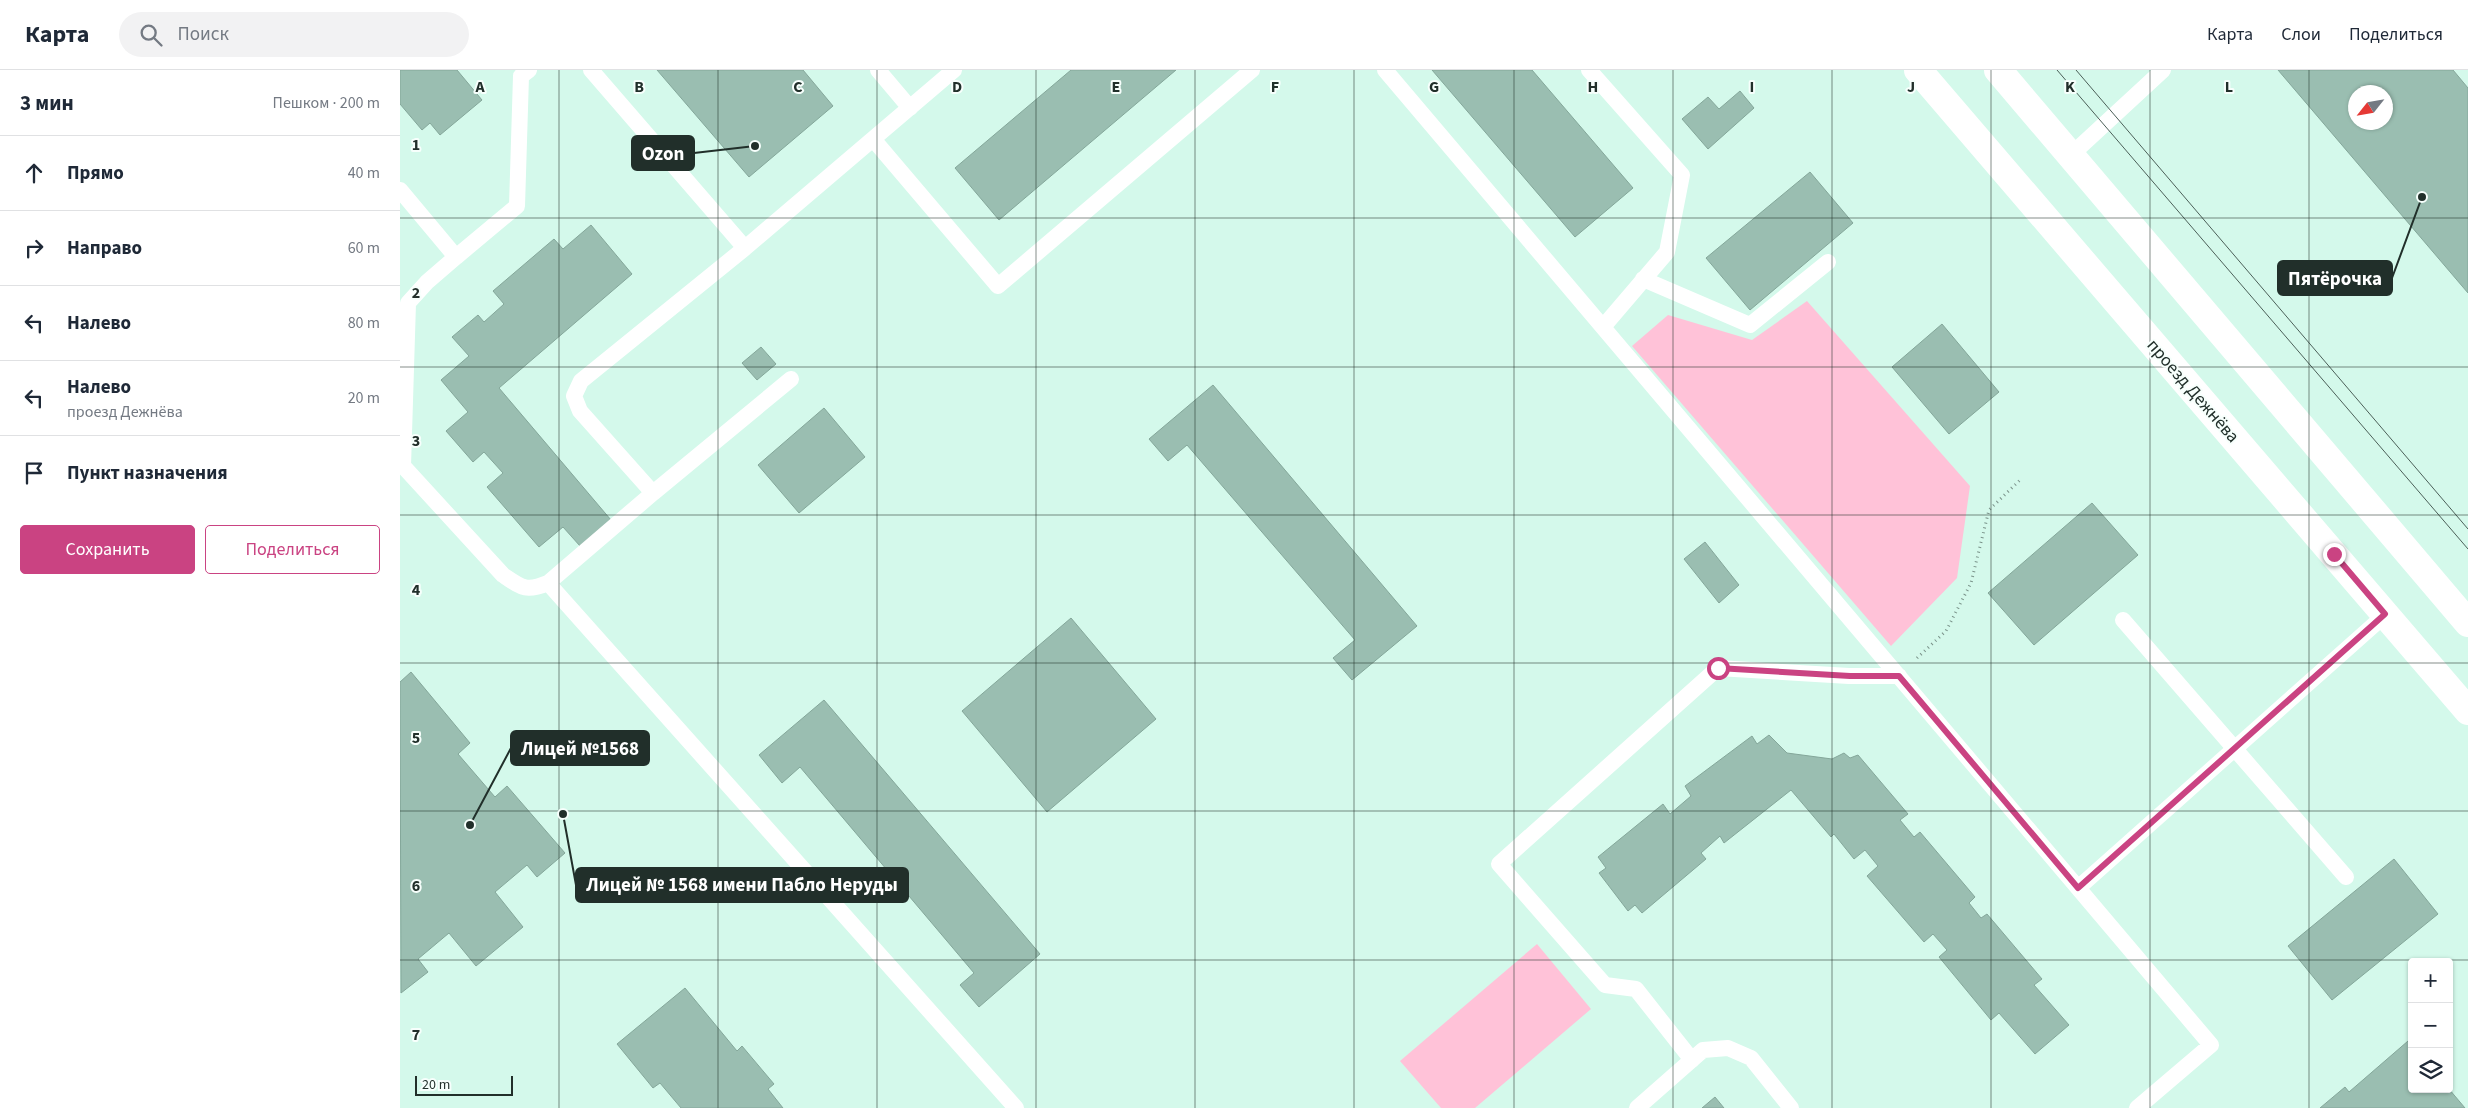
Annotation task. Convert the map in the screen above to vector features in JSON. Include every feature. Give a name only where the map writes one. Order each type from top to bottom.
[{"type":"main road","name":"проезд Дежнёва","points":[[1918,70],[2468,712]]},
{"type":"main road","points":[[1998,70],[2468,623]]},
{"type":"lane","points":[[592,70],[745,248]]},
{"type":"lane","points":[[878,70],[910,108]]},
{"type":"lane","points":[[653,494],[580,411],[574,396],[581,380],[745,248],[954,70]]},
{"type":"lane","points":[[873,139],[998,286],[1252,70]]},
{"type":"lane","points":[[1386,70],[2211,1045],[2136,1108]]},
{"type":"lane","points":[[1589,70],[1682,175],[1667,252],[1603,327]]},
{"type":"lane","points":[[2070,156],[2163,70]]},
{"type":"lane","points":[[522,72],[517,206],[456,257],[408,303],[403,466],[503,575],[522,588],[535,588],[548,583],[791,379]]},
{"type":"lane","points":[[400,190],[456,257]]},
{"type":"lane","points":[[1643,279],[1750,325],[1828,262]]},
{"type":"lane","points":[[548,583],[1016,1108]]},
{"type":"lane","points":[[2078,888],[2385,614]]},
{"type":"lane","points":[[2123,620],[2346,878]]},
{"type":"lane","points":[[1692,1060],[1636,989],[1605,984],[1499,864],[1718,668],[1850,676],[1899,676]]},
{"type":"lane","points":[[1637,1108],[1703,1050],[1728,1048],[1750,1058],[1791,1108]]},
{"type":"path","points":[[1899,676],[1946,631],[1971,583],[1989,510],[2020,480]]},
{"type":"shaded area","points":[[1807,301],[1970,486],[1957,578],[1891,646],[1632,346],[1668,315],[1752,340]]},
{"type":"shaded area","points":[[1537,944],[1591,1009],[1475,1108],[1441,1108],[1400,1061]]},
{"type":"building","points":[[400,70],[457,70],[482,100],[440,135],[430,123],[422,130],[400,104]]},
{"type":"building","points":[[657,70],[803,70],[833,106],[749,177]]},
{"type":"building","points":[[1071,70],[1176,70],[999,220],[955,168]]},
{"type":"building","points":[[1432,70],[1532,70],[1633,188],[1575,237]]},
{"type":"building","points":[[2278,70],[2453,70],[2468,88],[2468,293]]},
{"type":"building","points":[[1740,91],[1754,108],[1708,149],[1682,119],[1708,97],[1719,109]]},
{"type":"building","points":[[1810,172],[1853,223],[1750,310],[1706,258]]},
{"type":"building","points":[[591,225],[632,274],[499,388],[611,520],[580,546],[563,527],[539,547],[487,487],[503,473],[484,452],[473,462],[446,431],[468,412],[441,380],[469,356],[452,337],[478,315],[484,322],[504,304],[493,291],[554,239],[563,249]]},
{"type":"building","points":[[1942,324],[1999,392],[1949,434],[1892,367]]},
{"type":"building","points":[[761,347],[776,364],[757,380],[742,363]]},
{"type":"building","points":[[1213,385],[1417,626],[1352,680],[1333,658],[1355,640],[1187,445],[1168,461],[1149,439]]},
{"type":"building","points":[[824,408],[865,457],[799,513],[758,465]]},
{"type":"building","points":[[2092,503],[2138,555],[2034,645],[1988,593]]},
{"type":"building","points":[[1705,542],[1739,585],[1719,603],[1684,559]]},
{"type":"building","points":[[1071,618],[1156,719],[1047,812],[962,711]]},
{"type":"building","points":[[411,672],[470,743],[458,754],[495,797],[507,786],[565,853],[537,877],[527,865],[495,892],[523,927],[476,966],[449,933],[418,959],[428,972],[401,993],[400,682]]},
{"type":"building","points":[[824,700],[1040,954],[979,1007],[960,985],[974,973],[800,767],[782,783],[759,755]]},
{"type":"building","points":[[1769,735],[1787,753],[1832,759],[1844,753],[1850,758],[1858,755],[1908,814],[1900,820],[1914,837],[1920,832],[1975,897],[1969,903],[1981,918],[1987,914],[2042,979],[2034,985],[2069,1025],[2035,1054],[1999,1013],[1991,1020],[1939,957],[1947,950],[1933,934],[1924,942],[1867,876],[1878,866],[1865,850],[1854,859],[1834,834],[1831,837],[1791,790],[1724,843],[1720,836],[1701,853],[1706,859],[1642,913],[1635,905],[1628,911],[1599,873],[1606,868],[1598,857],[1663,804],[1670,814],[1691,796],[1685,786],[1752,736],[1757,744]]},
{"type":"building","points":[[2394,859],[2438,914],[2332,1000],[2288,946]]},
{"type":"building","points":[[685,988],[737,1051],[742,1046],[774,1084],[768,1089],[783,1108],[681,1108],[660,1083],[653,1088],[617,1044]]},
{"type":"building","points":[[2408,1041],[2408,1093],[2452,1093],[2465,1108],[2320,1108],[2345,1087],[2349,1092]]},
{"type":"building","points":[[1715,1097],[1724,1108],[1702,1108]]},
{"type":"tram line","points":[[2057,70],[2468,549]]},
{"type":"tram line","points":[[2076,70],[2468,529]]},
{"type":"place","name":"Ozon","points":[[755,146]]},
{"type":"place","name":"Пятёрочка","points":[[2422,197]]},
{"type":"place","name":"Лицей № 1568 имени Пабло Неруды","points":[[563,814]]},
{"type":"place","name":"Лицей №1568","points":[[470,825]]},
{"type":"route","points":[[1718,668],[1850,676],[1899,676],[2078,888],[2385,614],[2334,554]]}]
